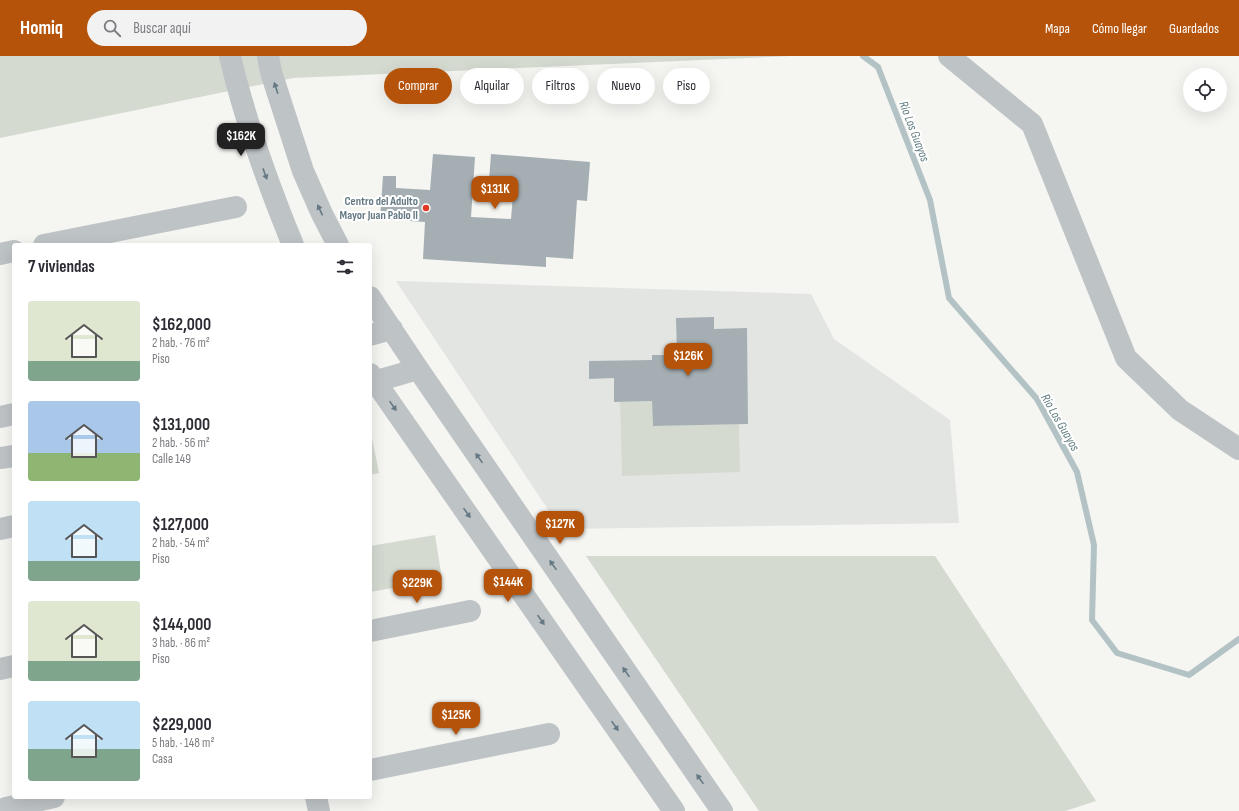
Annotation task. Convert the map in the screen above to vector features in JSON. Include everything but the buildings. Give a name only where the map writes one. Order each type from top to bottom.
[{"type":"street","points":[[230,56],[258,154],[292,243]]},
{"type":"street","points":[[268,56],[271,72],[302,171],[337,243]]},
{"type":"street","points":[[949,56],[1032,124],[1126,358],[1180,410],[1239,449]]},
{"type":"street","points":[[54,243],[236,206]]},
{"type":"street","points":[[0,254],[12,251]]},
{"type":"street","points":[[372,300],[722,811]]},
{"type":"street","points":[[372,334],[392,329]]},
{"type":"street","points":[[418,369],[372,380],[674,811]]},
{"type":"street","points":[[0,418],[12,415]]},
{"type":"street","points":[[0,458],[12,456]]},
{"type":"street","points":[[0,529],[12,526]]},
{"type":"street","points":[[372,631],[470,611]]},
{"type":"street","points":[[0,669],[12,666]]},
{"type":"street","points":[[372,770],[549,734]]},
{"type":"street","points":[[6,808],[45,799]]},
{"type":"street","points":[[316,799],[319,811]]},
{"type":"shaded area","points":[[0,56],[791,56],[519,68],[460,68],[460,71],[452,71],[452,68],[384,68],[384,74],[293,78],[0,138]]},
{"type":"shaded area","points":[[396,281],[811,294],[834,339],[950,420],[959,523],[561,529]]},
{"type":"shaded area","points":[[652,401],[653,426],[739,424],[740,472],[622,476],[620,402]]},
{"type":"shaded area","points":[[372,438],[379,473],[372,475]]},
{"type":"shaded area","points":[[435,535],[442,579],[372,592],[372,546]]},
{"type":"shaded area","points":[[586,556],[935,556],[1096,801],[1065,811],[759,811]]},
{"type":"waterway","name":"Río Los Guayos","points":[[863,56],[878,67],[930,200],[949,298],[1037,399],[1077,472],[1094,545],[1092,620],[1117,653],[1189,675],[1239,639]]},
{"type":"place","name":"Centro del Adulto Mayor Juan Pablo II","points":[[426,208]]}]
